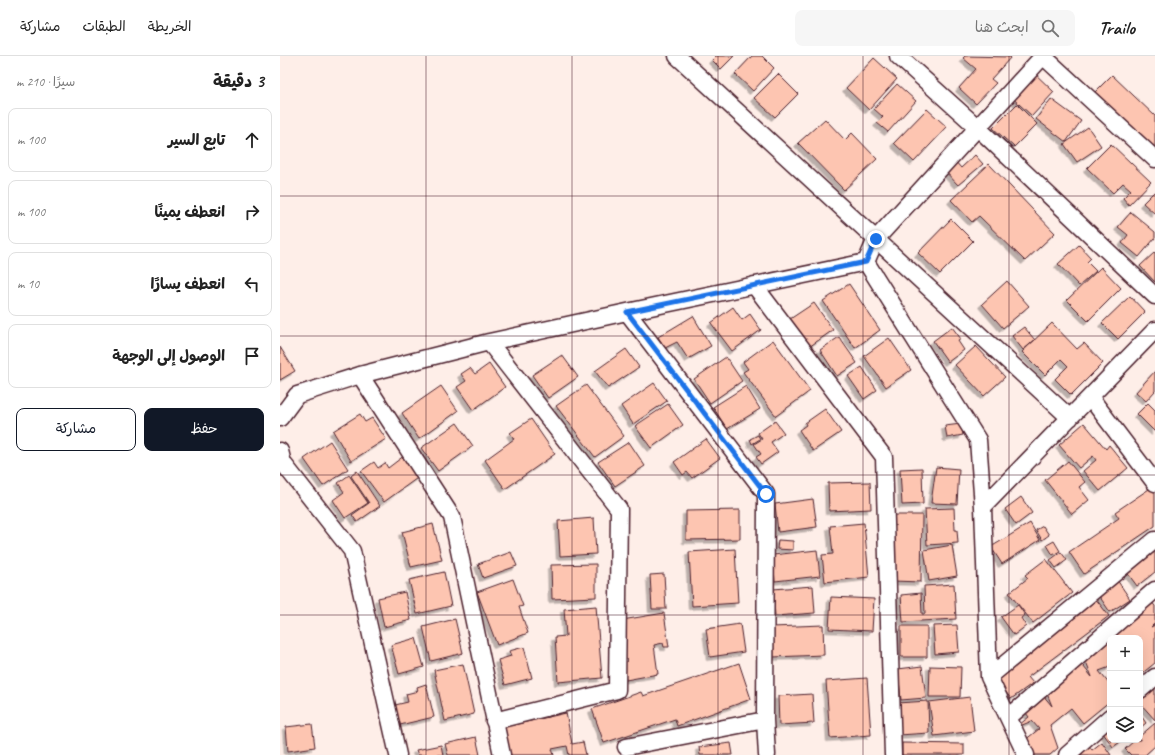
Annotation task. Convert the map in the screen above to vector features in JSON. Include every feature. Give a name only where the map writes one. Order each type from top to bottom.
[{"type":"street","points":[[677,56],[1070,418]]},
{"type":"street","points":[[898,56],[978,128],[1155,296]]},
{"type":"street","points":[[866,262],[876,239],[1043,56],[1155,159]]},
{"type":"street","points":[[280,418],[297,395],[360,375],[489,342],[866,262]]},
{"type":"street","points":[[866,262],[978,440],[983,507],[989,677],[1026,755]]},
{"type":"street","points":[[754,285],[884,457],[893,755]]},
{"type":"street","points":[[627,312],[766,494],[764,720],[767,755]]},
{"type":"street","points":[[983,507],[1155,330]]},
{"type":"street","points":[[489,342],[619,509],[617,690],[494,721]]},
{"type":"street","points":[[360,375],[452,517],[502,755]]},
{"type":"street","points":[[1090,397],[1155,483]]},
{"type":"street","points":[[280,451],[283,463],[352,551],[398,755]]},
{"type":"street","points":[[989,677],[1155,540]]},
{"type":"street","points":[[1009,717],[1155,590]]},
{"type":"street","points":[[1143,687],[1155,677]]},
{"type":"street","points":[[626,747],[764,720]]},
{"type":"street","points":[[1067,755],[1107,720]]},
{"type":"building","points":[[716,56],[734,56],[721,69],[712,60]]},
{"type":"building","points":[[752,56],[762,56],[774,68],[753,91],[735,74]]},
{"type":"building","points":[[965,56],[1011,57],[991,79],[996,83],[976,104],[959,88],[976,69],[963,58]]},
{"type":"building","points":[[874,58],[897,79],[869,110],[846,88]]},
{"type":"building","points":[[1030,69],[1054,92],[1032,116],[1007,93]]},
{"type":"building","points":[[778,74],[798,94],[775,117],[754,98]]},
{"type":"building","points":[[1112,75],[1155,116],[1155,149],[1095,92]]},
{"type":"building","points":[[897,84],[916,101],[888,132],[877,123],[883,117],[874,109]]},
{"type":"building","points":[[1051,99],[1081,121],[1066,142],[1036,119]]},
{"type":"building","points":[[1017,104],[1037,124],[1014,147],[993,128]]},
{"type":"building","points":[[927,109],[947,127],[914,162],[894,143]]},
{"type":"building","points":[[825,119],[845,140],[852,133],[877,159],[844,190],[798,143]]},
{"type":"building","points":[[1088,127],[1101,146],[1077,162],[1064,144]]},
{"type":"building","points":[[1111,144],[1151,182],[1129,205],[1123,198],[1131,190],[1123,183],[1113,193],[1087,168]]},
{"type":"building","points":[[975,155],[983,164],[958,185],[944,170],[955,161],[961,168]]},
{"type":"building","points":[[989,164],[1055,233],[1025,261],[979,216],[972,222],[951,200]]},
{"type":"building","points":[[1155,191],[1155,214],[1143,203]]},
{"type":"building","points":[[1131,212],[1155,232],[1155,238],[1139,257],[1122,243],[1128,235],[1118,227]]},
{"type":"building","points":[[951,219],[973,241],[940,274],[918,253]]},
{"type":"building","points":[[1079,245],[1091,258],[1087,262],[1096,271],[1079,286],[1058,264]]},
{"type":"building","points":[[1155,252],[1155,282],[1140,266]]},
{"type":"building","points":[[1101,267],[1121,288],[1088,321],[1067,300]]},
{"type":"building","points":[[1007,281],[1029,306],[1003,328],[982,304]]},
{"type":"building","points":[[849,284],[880,330],[855,348],[823,301]]},
{"type":"building","points":[[1130,296],[1145,312],[1118,339],[1102,323]]},
{"type":"building","points":[[814,303],[833,330],[809,347],[790,319]]},
{"type":"building","points":[[733,307],[742,320],[750,314],[761,330],[732,351],[711,323]]},
{"type":"building","points":[[693,316],[711,346],[688,359],[677,342],[665,348],[658,337]]},
{"type":"building","points":[[1052,323],[1077,349],[1084,343],[1103,363],[1071,395],[1055,379],[1068,366],[1061,359],[1045,375],[1022,352]]},
{"type":"building","points":[[952,327],[961,339],[958,341],[964,350],[948,362],[933,341]]},
{"type":"building","points":[[1024,327],[1035,340],[1023,350],[1012,336]]},
{"type":"building","points":[[839,337],[857,363],[837,376],[820,350]]},
{"type":"building","points":[[889,338],[911,370],[886,387],[864,356]]},
{"type":"building","points":[[773,340],[810,391],[776,416],[743,372],[748,369],[743,362]]},
{"type":"building","points":[[976,346],[1005,377],[984,396],[955,365]]},
{"type":"building","points":[[280,347],[295,371],[280,380]]},
{"type":"building","points":[[626,349],[639,367],[608,388],[595,371]]},
{"type":"building","points":[[562,355],[578,377],[548,398],[532,375]]},
{"type":"building","points":[[726,357],[742,381],[710,403],[694,379]]},
{"type":"building","points":[[489,364],[505,387],[473,410],[457,387],[466,381],[461,374],[470,368],[475,374]]},
{"type":"building","points":[[862,367],[877,390],[864,399],[848,376]]},
{"type":"building","points":[[1155,371],[1155,391],[1146,401],[1136,392]]},
{"type":"building","points":[[654,383],[667,401],[633,424],[621,406]]},
{"type":"building","points":[[586,385],[624,436],[595,457],[556,406]]},
{"type":"building","points":[[441,386],[458,411],[419,439],[402,413]]},
{"type":"building","points":[[746,386],[760,409],[727,429],[713,407]]},
{"type":"building","points":[[1148,403],[1155,410],[1155,432],[1137,414]]},
{"type":"building","points":[[668,404],[683,425],[651,448],[635,426]]},
{"type":"building","points":[[825,409],[841,432],[813,451],[799,430],[806,425],[805,423]]},
{"type":"building","points":[[360,414],[365,422],[372,418],[386,439],[351,461],[333,431]]},
{"type":"building","points":[[531,419],[555,454],[505,489],[485,460],[514,439],[510,433]]},
{"type":"building","points":[[775,421],[784,433],[771,442],[778,452],[761,464],[756,457],[761,454],[754,444],[762,439],[758,433]]},
{"type":"building","points":[[457,423],[473,446],[438,471],[421,448]]},
{"type":"building","points":[[1084,423],[1106,449],[1109,445],[1128,468],[1100,491],[1083,471],[1096,460],[1093,456],[1079,468],[1059,445]]},
{"type":"building","points":[[961,424],[963,435],[947,438],[945,426]]},
{"type":"building","points":[[758,435],[760,439],[752,444],[750,439]]},
{"type":"building","points":[[706,439],[720,458],[692,478],[687,472],[683,475],[674,462]]},
{"type":"building","points":[[330,441],[348,469],[323,486],[304,459]]},
{"type":"building","points":[[629,442],[645,466],[615,486],[598,462]]},
{"type":"building","points":[[405,455],[420,476],[384,502],[361,471],[374,462],[378,468],[385,463],[388,468]]},
{"type":"building","points":[[1068,461],[1085,482],[1079,487],[1089,500],[1072,514],[1045,480]]},
{"type":"building","points":[[936,467],[959,469],[957,504],[931,503]]},
{"type":"building","points":[[922,468],[923,504],[902,505],[900,469]]},
{"type":"building","points":[[357,471],[380,506],[357,522],[352,515],[369,503],[351,476]]},
{"type":"building","points":[[349,475],[368,503],[345,518],[333,500],[344,492],[338,483]]},
{"type":"building","points":[[870,482],[871,509],[829,511],[828,483]]},
{"type":"building","points":[[1152,487],[1155,492],[1155,526],[1084,574],[1069,552],[1119,518],[1115,512]]},
{"type":"building","points":[[1021,497],[1032,513],[1016,525],[1005,509]]},
{"type":"building","points":[[813,499],[817,527],[778,532],[775,504]]},
{"type":"building","points":[[954,508],[955,530],[957,530],[958,543],[927,545],[925,509]]},
{"type":"building","points":[[740,510],[740,539],[686,540],[686,511]]},
{"type":"building","points":[[894,515],[922,515],[921,582],[893,581]]},
{"type":"building","points":[[594,518],[596,554],[560,556],[558,521]]},
{"type":"building","points":[[864,523],[869,577],[825,582],[822,555],[833,554],[830,526]]},
{"type":"building","points":[[1030,523],[1040,540],[1002,564],[991,547]]},
{"type":"building","points":[[433,524],[442,560],[411,567],[402,532]]},
{"type":"building","points":[[1043,526],[1049,535],[1042,540],[1036,530]]},
{"type":"building","points":[[778,540],[793,541],[793,550],[777,549]]},
{"type":"building","points":[[1054,541],[1060,551],[1053,555],[1047,545]]},
{"type":"building","points":[[1155,544],[1155,572],[1137,586],[1123,567]]},
{"type":"building","points":[[952,545],[957,576],[929,581],[924,550]]},
{"type":"building","points":[[735,549],[738,603],[692,606],[689,552]]},
{"type":"building","points":[[817,550],[820,576],[775,581],[773,555]]},
{"type":"building","points":[[511,552],[517,566],[483,578],[478,564]]},
{"type":"building","points":[[1061,552],[1067,560],[1056,568],[1050,560]]},
{"type":"building","points":[[1046,559],[1072,593],[1033,623],[1009,593],[1028,578],[1025,575]]},
{"type":"building","points":[[596,564],[596,597],[552,599],[551,565]]},
{"type":"building","points":[[444,572],[451,606],[417,614],[409,580]]},
{"type":"building","points":[[664,574],[666,609],[652,609],[650,575]]},
{"type":"building","points":[[1115,577],[1130,599],[1110,612],[1095,590]]},
{"type":"building","points":[[513,579],[523,606],[519,607],[528,633],[497,645],[477,592]]},
{"type":"building","points":[[954,584],[956,619],[903,622],[901,595],[921,593],[922,614],[925,614],[924,586]]},
{"type":"building","points":[[813,586],[815,613],[775,616],[773,589]]},
{"type":"building","points":[[405,592],[411,620],[384,627],[378,598]]},
{"type":"building","points":[[1092,594],[1109,616],[1028,677],[1033,683],[1011,699],[995,677]]},
{"type":"building","points":[[831,597],[874,599],[872,631],[829,629]]},
{"type":"building","points":[[1150,600],[1155,606],[1155,623],[1151,627],[1155,625],[1155,663],[1143,673],[1143,635],[1107,635],[1107,668],[1099,671],[1107,681],[1107,703],[1083,723],[1071,708],[1050,725],[1058,748],[1050,755],[1028,755],[1020,744],[1039,729],[1032,721],[1015,728],[1029,717],[1023,709],[1042,694],[1052,706],[1046,691],[1079,661],[1092,677],[1087,664],[1080,656]]},
{"type":"building","points":[[1018,605],[1025,615],[1021,618],[1026,626],[1014,635],[1001,617]]},
{"type":"building","points":[[596,606],[602,678],[558,682],[555,637],[566,636],[564,609]]},
{"type":"building","points":[[664,613],[669,647],[664,647],[663,643],[654,645],[658,674],[626,680],[616,621]]},
{"type":"building","points":[[455,619],[463,653],[431,661],[423,627]]},
{"type":"building","points":[[740,624],[744,652],[710,657],[706,629]]},
{"type":"building","points":[[823,625],[824,655],[773,657],[772,627]]},
{"type":"building","points":[[957,625],[959,652],[935,654],[933,626]]},
{"type":"building","points":[[901,626],[927,626],[927,657],[901,657]]},
{"type":"building","points":[[416,638],[424,667],[399,674],[391,645]]},
{"type":"building","points":[[524,647],[532,678],[505,685],[498,660],[511,656],[509,651]]},
{"type":"building","points":[[739,663],[751,699],[677,726],[675,719],[604,743],[592,709],[641,692],[643,696]]},
{"type":"building","points":[[463,664],[474,714],[445,721],[434,670]]},
{"type":"building","points":[[922,666],[926,698],[901,700],[898,669]]},
{"type":"building","points":[[930,666],[961,667],[960,697],[929,697]]},
{"type":"building","points":[[1155,677],[1155,720],[1143,706],[1143,687]]},
{"type":"building","points":[[867,678],[871,735],[830,738],[826,681]]},
{"type":"building","points":[[426,684],[434,717],[400,725],[395,705],[408,702],[406,694],[418,691],[417,687]]},
{"type":"building","points":[[812,694],[814,723],[779,725],[778,696]]},
{"type":"building","points":[[970,697],[974,731],[934,736],[929,702]]},
{"type":"building","points":[[928,701],[929,733],[899,735],[897,703]]},
{"type":"building","points":[[566,713],[572,744],[583,742],[586,755],[569,755],[567,746],[552,749],[554,755],[510,755],[504,727]]},
{"type":"building","points":[[1143,718],[1146,723],[1143,726]]},
{"type":"building","points":[[1107,719],[1107,739],[1098,726]]},
{"type":"building","points":[[1155,723],[1155,746],[1145,755],[1131,755],[1125,749],[1132,743],[1143,743],[1143,733]]},
{"type":"building","points":[[312,724],[315,747],[288,751],[286,727]]},
{"type":"building","points":[[476,737],[480,755],[448,755],[445,744]]},
{"type":"building","points":[[1086,742],[1092,750],[1102,742],[1111,755],[1074,755]]},
{"type":"building","points":[[731,743],[733,755],[700,755],[699,747]]},
{"type":"building","points":[[902,743],[964,744],[964,755],[902,755]]},
{"type":"building","points":[[1110,743],[1119,743],[1113,747]]},
{"type":"building","points":[[441,745],[443,755],[418,755],[416,750]]},
{"type":"route","points":[[766,494],[627,312],[866,262],[876,239]]}]
